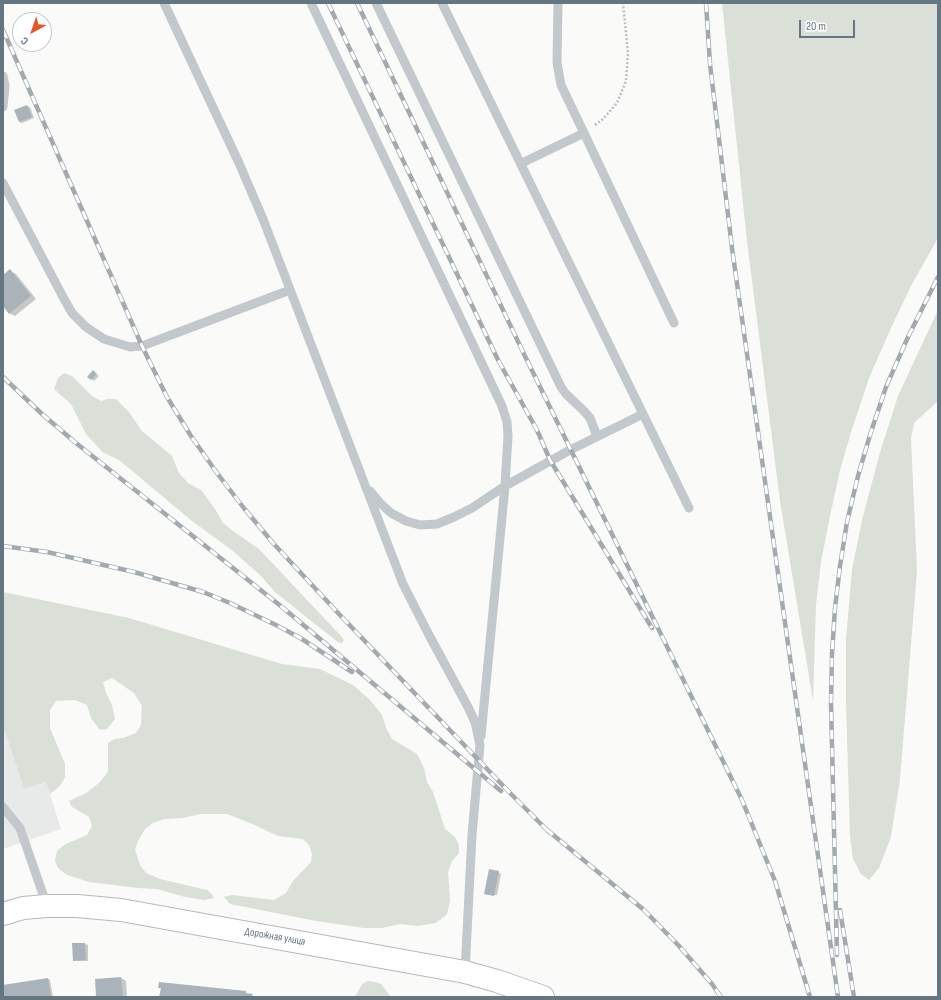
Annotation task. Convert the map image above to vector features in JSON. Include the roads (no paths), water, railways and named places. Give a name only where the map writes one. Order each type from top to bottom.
[{"type":"street","name":"Дорожная улица","points":[[3,914],[23,908],[48,906],[77,906],[121,910],[465,972],[543,997]]},
{"type":"lane","points":[[164,3],[239,163],[263,219],[403,584],[468,707],[475,722],[480,745]]},
{"type":"lane","points":[[311,3],[502,406],[507,422],[508,436],[505,486],[473,828],[465,972]]},
{"type":"lane","points":[[376,3],[561,387],[590,418],[597,436]]},
{"type":"lane","points":[[442,3],[522,163],[689,508]]},
{"type":"lane","points":[[558,3],[557,63],[561,85],[674,323]]},
{"type":"lane","points":[[3,76],[5,86],[3,107]]},
{"type":"lane","points":[[522,163],[584,133]]},
{"type":"lane","points":[[3,183],[72,313],[86,327],[104,339],[130,347],[142,346],[290,290]]},
{"type":"lane","points":[[366,487],[391,513],[406,521],[420,525],[437,524],[472,508],[505,486],[597,436],[643,414]]},
{"type":"lane","points":[[3,807],[20,828],[48,906]]},
{"type":"railway","points":[[328,3],[498,360],[537,430],[550,460],[652,628]]},
{"type":"railway","points":[[357,3],[523,352],[742,800],[775,881],[810,997]]},
{"type":"railway","points":[[706,3],[710,64],[732,248],[838,997]]},
{"type":"railway","points":[[3,30],[142,346],[167,397],[191,436],[243,507],[273,543],[339,614],[549,832]]},
{"type":"railway","points":[[837,955],[831,703],[835,608],[840,566],[847,522],[858,476],[886,387],[908,337],[938,277]]},
{"type":"railway","points":[[3,377],[42,414],[76,443],[282,607],[501,791]]},
{"type":"railway","points":[[3,546],[47,552],[82,560],[134,572],[203,592],[278,626],[302,639],[352,672]]},
{"type":"railway","points":[[546,829],[644,910],[679,946],[712,984],[721,997]]},
{"type":"railway","points":[[840,910],[854,997]]}]
